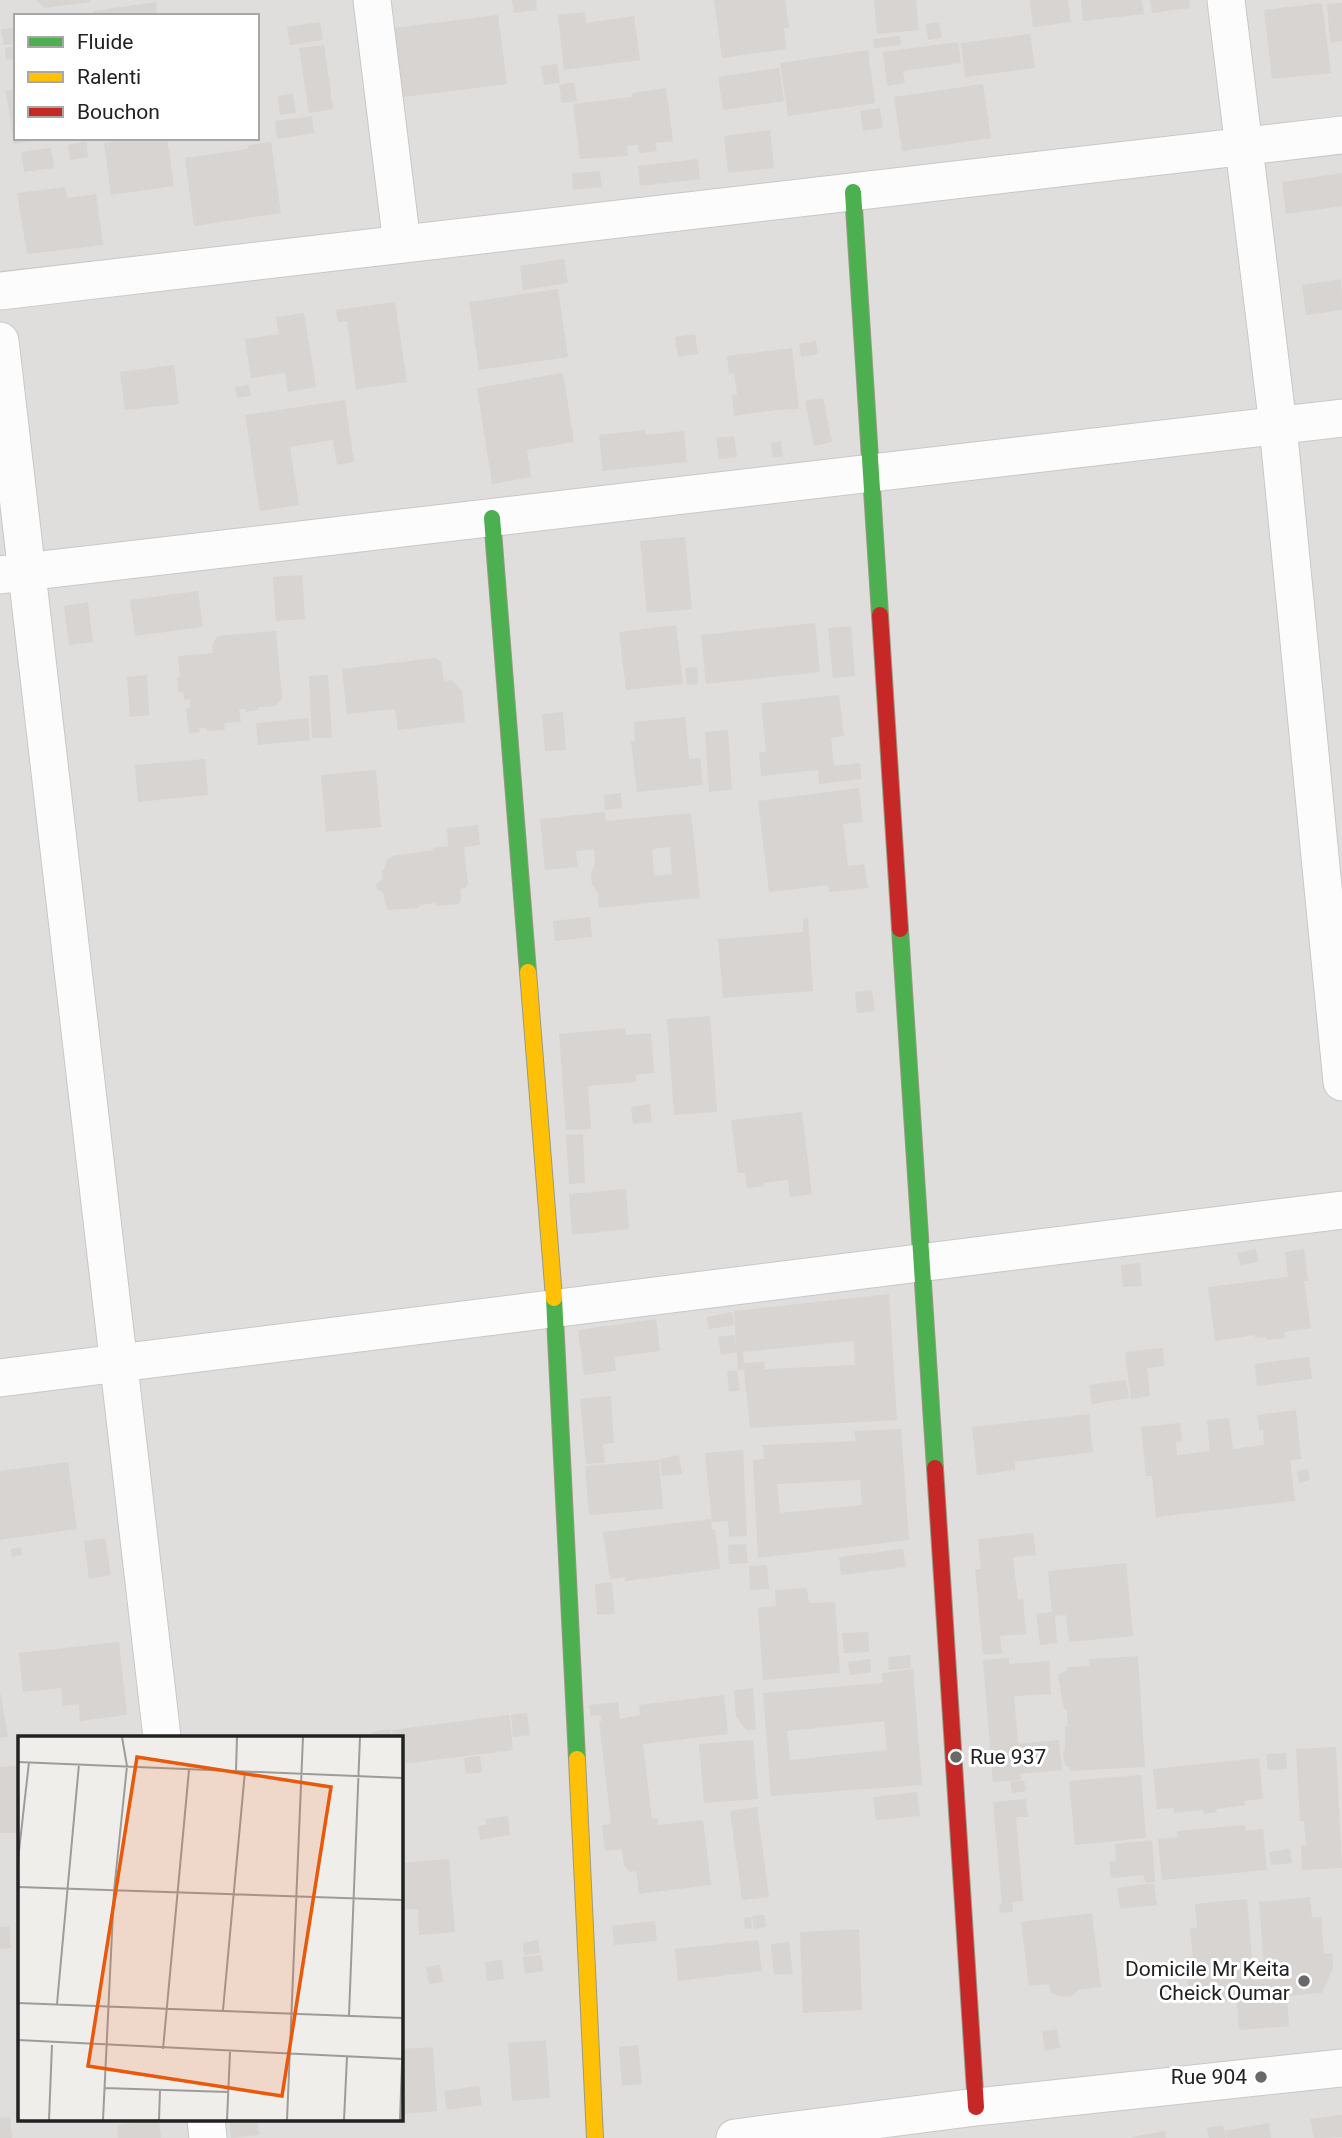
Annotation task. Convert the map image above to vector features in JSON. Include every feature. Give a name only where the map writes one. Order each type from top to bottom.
[{"type":"street","points":[[372,0],[402,244]]},
{"type":"street","points":[[1226,0],[1278,426],[1342,1082]]},
{"type":"street","points":[[0,291],[1342,135]]},
{"type":"street","points":[[853,192],[976,2107]]},
{"type":"street","points":[[0,341],[14,573],[119,1363],[162,1736]]},
{"type":"street","points":[[14,573],[1342,418]]},
{"type":"street","points":[[492,518],[555,1309],[595,2138]]},
{"type":"street","points":[[0,1378],[1342,1210]]},
{"type":"street","points":[[735,2138],[976,2107],[1342,2068]]},
{"type":"street","points":[[206,2120],[208,2138]]},
{"type":"shaded area","points":[[0,0],[1342,0],[1342,2138],[0,2138]]},
{"type":"building","points":[[36,0],[90,0],[91,2],[45,8]]},
{"type":"building","points":[[512,0],[536,0],[537,10],[514,13]]},
{"type":"building","points":[[714,0],[785,0],[789,28],[784,28],[786,49],[722,58]]},
{"type":"building","points":[[874,0],[916,0],[919,30],[877,34]]},
{"type":"building","points":[[1030,0],[1068,0],[1071,22],[1033,27]]},
{"type":"building","points":[[1081,0],[1142,0],[1144,14],[1083,21]]},
{"type":"building","points":[[1150,0],[1189,0],[1190,8],[1152,13]]},
{"type":"building","points":[[156,2],[157,14],[94,14],[93,11]]},
{"type":"building","points":[[1322,3],[1331,73],[1272,79],[1264,10]]},
{"type":"building","points":[[1342,3],[1342,41],[1330,43],[1327,4]]},
{"type":"building","points":[[585,12],[586,23],[634,16],[640,60],[564,70],[558,15]]},
{"type":"building","points":[[498,15],[507,84],[403,97],[394,28]]},
{"type":"building","points":[[320,22],[323,40],[290,45],[287,27]]},
{"type":"building","points":[[939,22],[942,38],[928,40],[926,24]]},
{"type":"building","points":[[14,27],[14,44],[4,45],[1,29]]},
{"type":"building","points":[[1030,34],[1035,68],[965,77],[961,43]]},
{"type":"building","points":[[900,36],[901,45],[874,48],[873,39]]},
{"type":"building","points":[[958,42],[961,63],[903,71],[905,83],[887,86],[883,52]]},
{"type":"building","points":[[324,45],[333,109],[309,113],[299,48]]},
{"type":"building","points":[[14,46],[14,59],[6,60],[5,48]]},
{"type":"building","points":[[868,50],[875,103],[788,116],[780,63]]},
{"type":"building","points":[[557,64],[560,83],[544,85],[541,66]]},
{"type":"building","points":[[779,68],[784,101],[723,110],[718,77]]},
{"type":"building","points":[[574,82],[577,101],[562,103],[559,85]]},
{"type":"building","points":[[983,84],[991,138],[902,151],[894,97]]},
{"type":"building","points":[[666,88],[673,141],[655,143],[657,151],[639,153],[638,145],[627,146],[628,156],[580,159],[573,104],[632,97],[632,93]]},
{"type":"building","points":[[14,89],[14,140],[40,140],[14,144],[6,91]]},
{"type":"building","points":[[293,94],[296,113],[280,115],[278,96]]},
{"type":"building","points":[[880,108],[883,128],[863,131],[860,111]]},
{"type":"building","points":[[312,116],[314,133],[277,139],[275,121]]},
{"type":"building","points":[[770,130],[774,168],[728,173],[724,136]]},
{"type":"building","points":[[121,140],[167,140],[174,186],[111,195],[104,143]]},
{"type":"building","points":[[86,141],[88,157],[70,160],[68,145]]},
{"type":"building","points":[[271,142],[281,213],[194,226],[185,158],[248,149],[248,145]]},
{"type":"building","points":[[51,148],[54,168],[24,172],[21,152]]},
{"type":"building","points":[[698,159],[700,179],[640,186],[638,166]]},
{"type":"building","points":[[600,171],[602,187],[573,190],[572,173]]},
{"type":"building","points":[[1342,173],[1342,206],[1286,214],[1282,182]]},
{"type":"building","points":[[65,187],[67,198],[96,194],[103,245],[27,254],[17,193]]},
{"type":"building","points":[[564,259],[568,283],[523,290],[520,266]]},
{"type":"building","points":[[1341,279],[1342,310],[1306,315],[1302,285]]},
{"type":"building","points":[[558,289],[568,357],[479,370],[469,302]]},
{"type":"building","points":[[395,302],[407,382],[356,389],[347,321],[338,322],[336,310]]},
{"type":"building","points":[[304,313],[316,387],[288,392],[285,373],[251,378],[245,339],[279,334],[276,317]]},
{"type":"building","points":[[695,334],[698,354],[678,357],[675,337]]},
{"type":"building","points":[[816,341],[818,354],[801,357],[799,344]]},
{"type":"building","points":[[792,348],[799,409],[734,416],[732,395],[737,394],[734,373],[729,374],[727,356]]},
{"type":"building","points":[[174,365],[179,404],[125,410],[120,372]]},
{"type":"building","points":[[563,373],[574,442],[527,450],[531,477],[492,484],[477,388]]},
{"type":"building","points":[[249,385],[251,396],[237,398],[235,387]]},
{"type":"building","points":[[823,398],[832,442],[814,446],[805,401]]},
{"type":"building","points":[[345,400],[354,462],[337,465],[333,440],[290,447],[299,505],[260,511],[245,415]]},
{"type":"building","points":[[645,430],[645,435],[684,431],[687,462],[603,471],[599,435]]},
{"type":"building","points":[[734,436],[737,457],[719,459],[716,438]]},
{"type":"building","points":[[781,441],[783,456],[773,458],[771,443]]},
{"type":"building","points":[[685,537],[692,609],[647,613],[640,541]]},
{"type":"building","points":[[302,575],[305,619],[276,621],[273,577]]},
{"type":"building","points":[[198,591],[203,627],[135,636],[130,600]]},
{"type":"building","points":[[88,602],[93,642],[69,645],[64,606]]},
{"type":"building","points":[[815,623],[820,672],[706,684],[701,635]]},
{"type":"building","points":[[676,625],[683,684],[626,690],[619,632]]},
{"type":"building","points":[[851,626],[855,676],[833,678],[828,628]]},
{"type":"building","points":[[276,631],[282,698],[276,706],[259,707],[258,710],[245,712],[245,709],[239,709],[241,722],[224,723],[225,730],[207,731],[206,728],[199,728],[200,732],[189,733],[186,708],[190,708],[190,699],[184,700],[183,692],[178,692],[178,656],[213,653],[212,647],[217,636]]},
{"type":"building","points":[[435,658],[441,662],[444,681],[452,680],[462,691],[465,722],[398,730],[395,709],[347,714],[342,669]]},
{"type":"building","points":[[697,667],[698,684],[687,685],[685,668]]},
{"type":"building","points":[[147,675],[149,715],[130,717],[127,677]]},
{"type":"building","points":[[328,675],[332,738],[312,738],[309,676]]},
{"type":"building","points":[[839,695],[844,736],[831,738],[834,766],[860,763],[861,779],[819,784],[818,770],[761,776],[759,752],[766,752],[761,703]]},
{"type":"building","points":[[563,712],[566,750],[545,751],[542,714]]},
{"type":"building","points":[[685,717],[689,759],[700,758],[703,785],[637,792],[631,741],[635,741],[634,722]]},
{"type":"building","points":[[308,718],[310,740],[258,745],[256,723]]},
{"type":"building","points":[[728,730],[732,790],[709,792],[705,732]]},
{"type":"building","points":[[205,759],[208,795],[138,802],[135,765]]},
{"type":"building","points":[[376,770],[381,827],[326,832],[321,775]]},
{"type":"building","points":[[859,788],[863,822],[843,824],[848,866],[864,864],[868,888],[829,892],[828,885],[769,892],[758,801]]},
{"type":"building","points":[[621,793],[622,808],[605,810],[604,795]]},
{"type":"building","points":[[605,812],[606,821],[691,813],[700,898],[599,908],[598,893],[592,885],[591,874],[595,864],[594,849],[576,851],[578,867],[545,870],[540,819]],"holes":[[[670,847],[672,874],[654,876],[652,849]]]},
{"type":"building","points":[[478,825],[480,845],[464,847],[468,884],[460,889],[459,904],[436,906],[436,903],[420,905],[418,908],[388,910],[383,893],[377,889],[376,884],[383,879],[382,870],[387,860],[393,856],[448,846],[447,828]]},
{"type":"building","points":[[590,917],[592,937],[555,941],[553,921]]},
{"type":"building","points":[[808,918],[813,991],[723,998],[718,939],[803,932],[803,919]]},
{"type":"building","points":[[872,990],[875,1011],[857,1013],[855,992]]},
{"type":"building","points":[[710,1016],[717,1112],[674,1115],[667,1019]]},
{"type":"building","points":[[625,1028],[625,1035],[651,1033],[654,1073],[636,1075],[636,1082],[588,1086],[591,1129],[566,1130],[559,1034]]},
{"type":"building","points":[[650,1104],[652,1122],[633,1124],[631,1107]]},
{"type":"building","points":[[802,1112],[812,1194],[790,1197],[788,1180],[747,1188],[745,1173],[738,1173],[731,1120]]},
{"type":"building","points":[[583,1134],[585,1183],[569,1184],[566,1135]]},
{"type":"building","points":[[626,1189],[629,1229],[572,1235],[569,1194]]},
{"type":"building","points":[[1256,1249],[1258,1262],[1240,1265],[1237,1253]]},
{"type":"building","points":[[1304,1249],[1308,1281],[1304,1281],[1311,1328],[1284,1332],[1285,1338],[1266,1340],[1266,1337],[1255,1338],[1255,1335],[1215,1341],[1208,1287],[1288,1277],[1285,1252]]},
{"type":"building","points":[[1140,1263],[1142,1286],[1123,1287],[1121,1265]]},
{"type":"building","points":[[889,1294],[897,1420],[750,1428],[744,1370],[738,1370],[737,1352],[721,1355],[718,1337],[734,1335],[736,1348],[734,1311]],"holes":[[[854,1341],[855,1365],[765,1369],[764,1362],[744,1363],[743,1352]]]},
{"type":"building","points":[[732,1312],[734,1325],[709,1329],[707,1317]]},
{"type":"building","points":[[656,1319],[660,1351],[614,1357],[616,1371],[584,1375],[578,1330]]},
{"type":"building","points":[[1163,1348],[1164,1366],[1147,1368],[1150,1396],[1131,1399],[1125,1352]]},
{"type":"building","points":[[1309,1357],[1312,1379],[1257,1386],[1255,1364]]},
{"type":"building","points":[[737,1370],[740,1390],[729,1392],[727,1371]]},
{"type":"building","points":[[1126,1380],[1129,1398],[1092,1404],[1089,1385]]},
{"type":"building","points":[[611,1396],[614,1443],[603,1444],[605,1463],[586,1464],[580,1399]]},
{"type":"building","points":[[1296,1410],[1301,1459],[1290,1460],[1295,1501],[1156,1517],[1152,1476],[1146,1476],[1141,1427],[1180,1423],[1182,1441],[1176,1442],[1177,1455],[1210,1451],[1207,1420],[1229,1418],[1233,1449],[1264,1445],[1263,1430],[1259,1430],[1257,1415]]},
{"type":"building","points":[[1089,1414],[1093,1452],[1015,1462],[1015,1470],[977,1475],[972,1427]]},
{"type":"building","points":[[901,1429],[909,1540],[758,1558],[753,1460],[764,1459],[763,1445],[856,1441],[854,1431]],"holes":[[[860,1480],[862,1505],[780,1513],[777,1484]]]},
{"type":"building","points":[[743,1450],[747,1536],[729,1537],[728,1521],[712,1522],[705,1453]]},
{"type":"building","points":[[679,1455],[682,1474],[662,1476],[660,1459]]},
{"type":"building","points":[[659,1460],[663,1509],[589,1515],[585,1466]]},
{"type":"building","points":[[68,1462],[77,1529],[0,1540],[0,1471]]},
{"type":"building","points":[[1308,1469],[1310,1480],[1299,1483],[1297,1471]]},
{"type":"building","points":[[711,1519],[712,1530],[715,1529],[720,1569],[625,1581],[625,1577],[610,1579],[603,1532]]},
{"type":"building","points":[[1033,1533],[1036,1555],[1013,1557],[1018,1600],[1023,1599],[1026,1634],[1000,1636],[1002,1653],[983,1655],[975,1569],[981,1569],[978,1539]]},
{"type":"building","points":[[105,1538],[111,1575],[89,1579],[84,1541]]},
{"type":"building","points":[[746,1544],[748,1563],[729,1564],[728,1545]]},
{"type":"building","points":[[21,1547],[22,1555],[12,1557],[11,1549]]},
{"type":"building","points":[[903,1549],[906,1567],[841,1575],[839,1557]]},
{"type":"building","points":[[1126,1563],[1133,1636],[1069,1642],[1066,1615],[1055,1616],[1057,1643],[1040,1645],[1036,1614],[1052,1612],[1048,1571]]},
{"type":"building","points":[[767,1565],[769,1589],[750,1590],[749,1566]]},
{"type":"building","points":[[612,1582],[615,1614],[597,1615],[595,1584]]},
{"type":"building","points":[[807,1588],[809,1603],[835,1602],[840,1673],[763,1680],[758,1608],[776,1606],[775,1590]]},
{"type":"building","points":[[868,1632],[869,1652],[844,1653],[842,1633]]},
{"type":"building","points":[[119,1642],[127,1715],[80,1721],[79,1704],[63,1706],[61,1688],[23,1692],[19,1653]]},
{"type":"building","points":[[910,1655],[911,1668],[889,1670],[888,1657]]},
{"type":"building","points":[[1138,1656],[1145,1767],[1070,1771],[1063,1753],[1065,1726],[1068,1726],[1067,1709],[1064,1709],[1058,1675],[1067,1670],[1067,1667],[1090,1666],[1089,1659]]},
{"type":"building","points":[[1009,1658],[1009,1664],[1049,1661],[1051,1694],[1014,1696],[1018,1744],[1059,1740],[1062,1770],[1020,1774],[1021,1780],[993,1782],[983,1660]]},
{"type":"building","points":[[870,1659],[871,1672],[850,1675],[848,1662]]},
{"type":"building","points":[[913,1669],[922,1785],[771,1796],[763,1693],[883,1683],[882,1673]],"holes":[[[884,1721],[887,1750],[790,1760],[787,1731]]]},
{"type":"building","points":[[753,1688],[756,1730],[746,1730],[736,1717],[734,1690]]},
{"type":"building","points":[[0,1691],[8,1737],[0,1738]]},
{"type":"building","points":[[724,1695],[728,1734],[643,1744],[652,1819],[658,1818],[658,1825],[703,1820],[711,1885],[639,1894],[636,1871],[630,1872],[624,1865],[622,1849],[605,1851],[602,1825],[611,1824],[599,1721],[602,1721],[601,1715],[591,1716],[589,1705],[618,1702],[620,1719],[640,1715],[639,1705]]},
{"type":"building","points":[[527,1713],[530,1735],[513,1737],[511,1715]]},
{"type":"building","points":[[509,1715],[513,1750],[402,1764],[402,1736],[393,1736],[392,1730]]},
{"type":"building","points":[[390,1729],[391,1736],[372,1736],[372,1732]]},
{"type":"building","points":[[753,1740],[758,1799],[704,1803],[699,1744]]},
{"type":"building","points":[[1336,1747],[1342,1868],[1302,1870],[1301,1845],[1306,1845],[1304,1821],[1300,1821],[1296,1749]]},
{"type":"building","points":[[1286,1753],[1287,1769],[1268,1770],[1266,1754]]},
{"type":"building","points":[[480,1756],[482,1772],[466,1774],[464,1758]]},
{"type":"building","points":[[1259,1758],[1263,1799],[1244,1801],[1245,1805],[1216,1809],[1217,1812],[1204,1814],[1203,1810],[1174,1813],[1174,1808],[1157,1809],[1153,1769]]},
{"type":"building","points":[[18,1765],[18,1833],[0,1833],[0,1767]]},
{"type":"building","points":[[1141,1775],[1146,1838],[1075,1845],[1069,1781]]},
{"type":"building","points":[[1024,1780],[1026,1791],[1012,1793],[1010,1782]]},
{"type":"building","points":[[917,1792],[920,1816],[876,1820],[873,1797]]},
{"type":"building","points":[[1026,1799],[1028,1817],[1016,1817],[1023,1901],[1012,1902],[1013,1912],[1000,1913],[999,1904],[1002,1903],[993,1802]]},
{"type":"building","points":[[757,1807],[769,1897],[742,1900],[730,1811]]},
{"type":"building","points":[[508,1816],[510,1835],[480,1840],[478,1826],[486,1825],[486,1819]]},
{"type":"building","points":[[1245,1825],[1246,1831],[1263,1829],[1267,1870],[1162,1880],[1158,1839],[1178,1837],[1177,1831]]},
{"type":"building","points":[[1152,1840],[1155,1882],[1145,1883],[1144,1875],[1111,1878],[1109,1862],[1116,1861],[1115,1844]]},
{"type":"building","points":[[1290,1849],[1292,1863],[1271,1865],[1269,1852]]},
{"type":"building","points":[[449,1859],[455,1932],[419,1935],[418,1909],[402,1910],[402,1863]]},
{"type":"building","points":[[1154,1883],[1157,1905],[1120,1909],[1117,1888]]},
{"type":"building","points":[[1310,1897],[1312,1918],[1321,1917],[1324,1954],[1332,1953],[1333,1968],[1322,1993],[1287,1996],[1289,2026],[1239,2030],[1237,2000],[1201,2003],[1187,1982],[1185,1958],[1193,1957],[1190,1928],[1197,1928],[1195,1904],[1247,1899],[1254,1981],[1265,1979],[1259,1902]]},
{"type":"building","points":[[1092,1913],[1101,1987],[1078,1990],[1072,1996],[1062,1997],[1051,1993],[1049,1984],[1029,1986],[1021,1922]]},
{"type":"building","points":[[764,1915],[766,1927],[754,1929],[752,1916]]},
{"type":"building","points":[[751,1917],[752,1928],[745,1929],[744,1918]]},
{"type":"building","points":[[655,1921],[657,1941],[614,1945],[612,1926]]},
{"type":"building","points":[[9,1926],[11,1948],[0,1949],[0,1927]]},
{"type":"building","points":[[859,1929],[862,2010],[803,2013],[800,1932]]},
{"type":"building","points":[[538,1940],[540,1953],[524,1955],[523,1943]]},
{"type":"building","points":[[758,1940],[762,1971],[678,1981],[675,1949]]},
{"type":"building","points":[[789,1942],[793,1974],[774,1975],[771,1944]]},
{"type":"building","points":[[541,1955],[543,1971],[525,1974],[523,1957]]},
{"type":"building","points":[[502,1960],[504,1979],[487,1981],[485,1962]]},
{"type":"building","points":[[440,1965],[443,1982],[429,1984],[426,1967]]},
{"type":"building","points":[[1057,2029],[1060,2048],[1045,2051],[1042,2031]]},
{"type":"building","points":[[546,2040],[550,2098],[512,2101],[508,2043]]},
{"type":"building","points":[[638,2045],[642,2084],[622,2086],[619,2047]]},
{"type":"building","points":[[433,2047],[437,2111],[402,2114],[402,2049]]},
{"type":"building","points":[[479,2086],[482,2105],[447,2110],[444,2091]]},
{"type":"building","points":[[1342,2115],[1342,2137],[1314,2138],[1310,2119]]},
{"type":"building","points":[[10,2117],[12,2138],[0,2138],[0,2118]]},
{"type":"building","points":[[159,2120],[161,2138],[118,2138],[117,2125]]},
{"type":"building","points":[[229,2120],[257,2120],[259,2135],[231,2138]]},
{"type":"building","points":[[1269,2123],[1271,2138],[1227,2138],[1225,2131]]},
{"type":"building","points":[[1223,2125],[1226,2138],[1209,2138],[1207,2128]]},
{"type":"building","points":[[1165,2131],[1166,2138],[1132,2138],[1132,2137]]},
{"type":"traffic: fast","points":[[853,192],[880,615]]},
{"type":"traffic: fast","points":[[492,518],[528,972]]},
{"type":"traffic: fast","points":[[900,929],[935,1468]]},
{"type":"traffic: fast","points":[[554,1298],[577,1759]]},
{"type":"traffic: slow","points":[[528,972],[554,1298]]},
{"type":"traffic: slow","points":[[577,1759],[595,2138]]},
{"type":"traffic: jam","points":[[880,615],[900,929]]},
{"type":"traffic: jam","points":[[935,1468],[976,2107]]},
{"type":"place","name":"Rue 937","points":[[956,1757]]},
{"type":"place","name":"Domicile Mr Keita Cheick Oumar","points":[[1304,1981]]},
{"type":"place","name":"Rue 904","points":[[1261,2077]]}]
